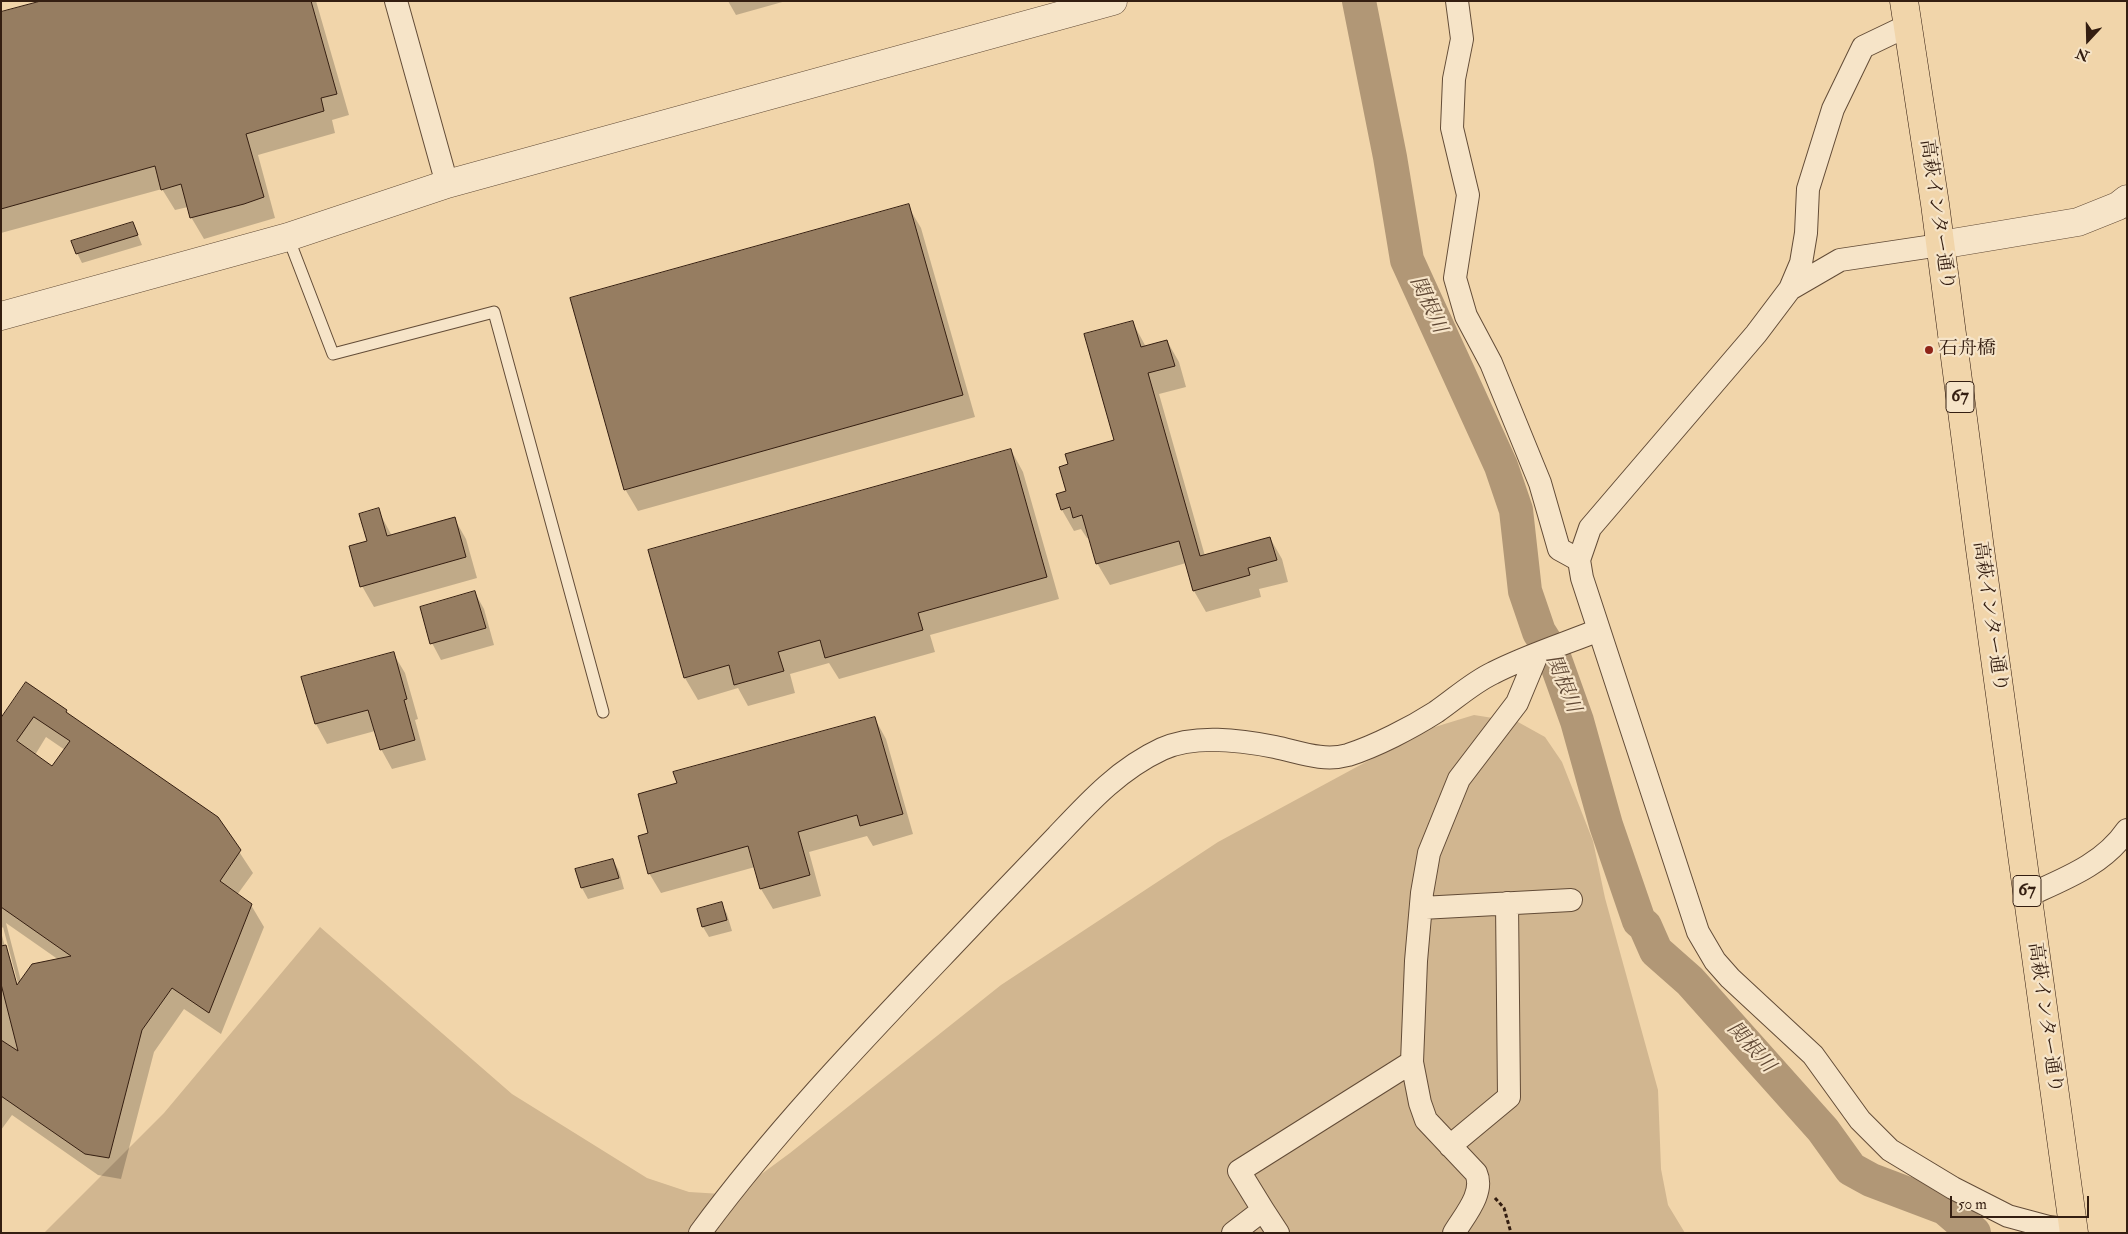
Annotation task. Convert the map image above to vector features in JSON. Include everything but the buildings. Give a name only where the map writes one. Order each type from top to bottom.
[{"type":"main road","name":"高萩インター通り","points":[[1907,13],[2074,1231]]},
{"type":"street","points":[[396,1],[446,184]]},
{"type":"street","points":[[1,316],[288,237],[446,184],[1113,1]]},
{"type":"street","points":[[1457,1],[1462,40],[1454,79],[1452,128],[1468,196],[1455,278],[1466,316],[1491,363],[1540,483],[1559,549],[1579,560]]},
{"type":"street","points":[[1907,13],[1863,47],[1834,109],[1808,189],[1806,233],[1802,263],[1790,289],[1756,334],[1590,528],[1579,560],[1582,578],[1698,932],[1715,961],[1730,978],[1813,1055],[1860,1120],[1890,1150],[1953,1188],[2008,1216],[2049,1227],[2074,1231]]},
{"type":"street","points":[[1790,289],[1840,260],[1940,246],[2078,222],[2118,206],[2127,199]]},
{"type":"street","points":[[700,1233],[731,1190],[853,1051],[1080,812],[1112,780],[1139,760],[1166,747],[1195,741],[1235,740],[1276,747],[1315,757],[1346,755],[1376,743],[1436,712],[1463,691],[1492,673],[1599,630]]},
{"type":"street","points":[[1454,1233],[1478,1190],[1480,1181],[1476,1173],[1426,1120],[1420,1103],[1412,1062],[1416,961],[1428,853],[1458,779],[1517,704],[1538,655]]},
{"type":"street","points":[[2028,896],[2086,869],[2119,841],[2127,830]]},
{"type":"street","points":[[1421,908],[1571,900]]},
{"type":"street","points":[[1450,1146],[1509,1097],[1507,904]]},
{"type":"street","points":[[1278,1233],[1239,1171],[1412,1062]]},
{"type":"street","points":[[1233,1233],[1262,1210]]},
{"type":"lane","points":[[288,237],[333,354],[494,312],[603,712]]},
{"type":"path","points":[[1480,1181],[1504,1208],[1511,1233]]},
{"type":"shaded area","points":[[1474,715],[1518,722],[1545,737],[1562,762],[1593,841],[1605,898],[1658,1090],[1661,1169],[1668,1205],[1685,1233],[44,1233],[164,1113],[320,927],[512,1094],[647,1178],[689,1192],[722,1194],[748,1184],[790,1153],[1001,985],[1218,842],[1425,730]]},
{"type":"waterway","name":"関根川","points":[[1359,1],[1390,157],[1407,260],[1501,466],[1516,510],[1525,591],[1539,632],[1553,654],[1577,721],[1606,825],[1639,921],[1645,926],[1656,951],[1690,981],[1823,1130],[1851,1169],[1871,1180],[1945,1208],[1974,1233]]},
{"type":"place","name":"石舟橋","points":[[1929,350]]}]
